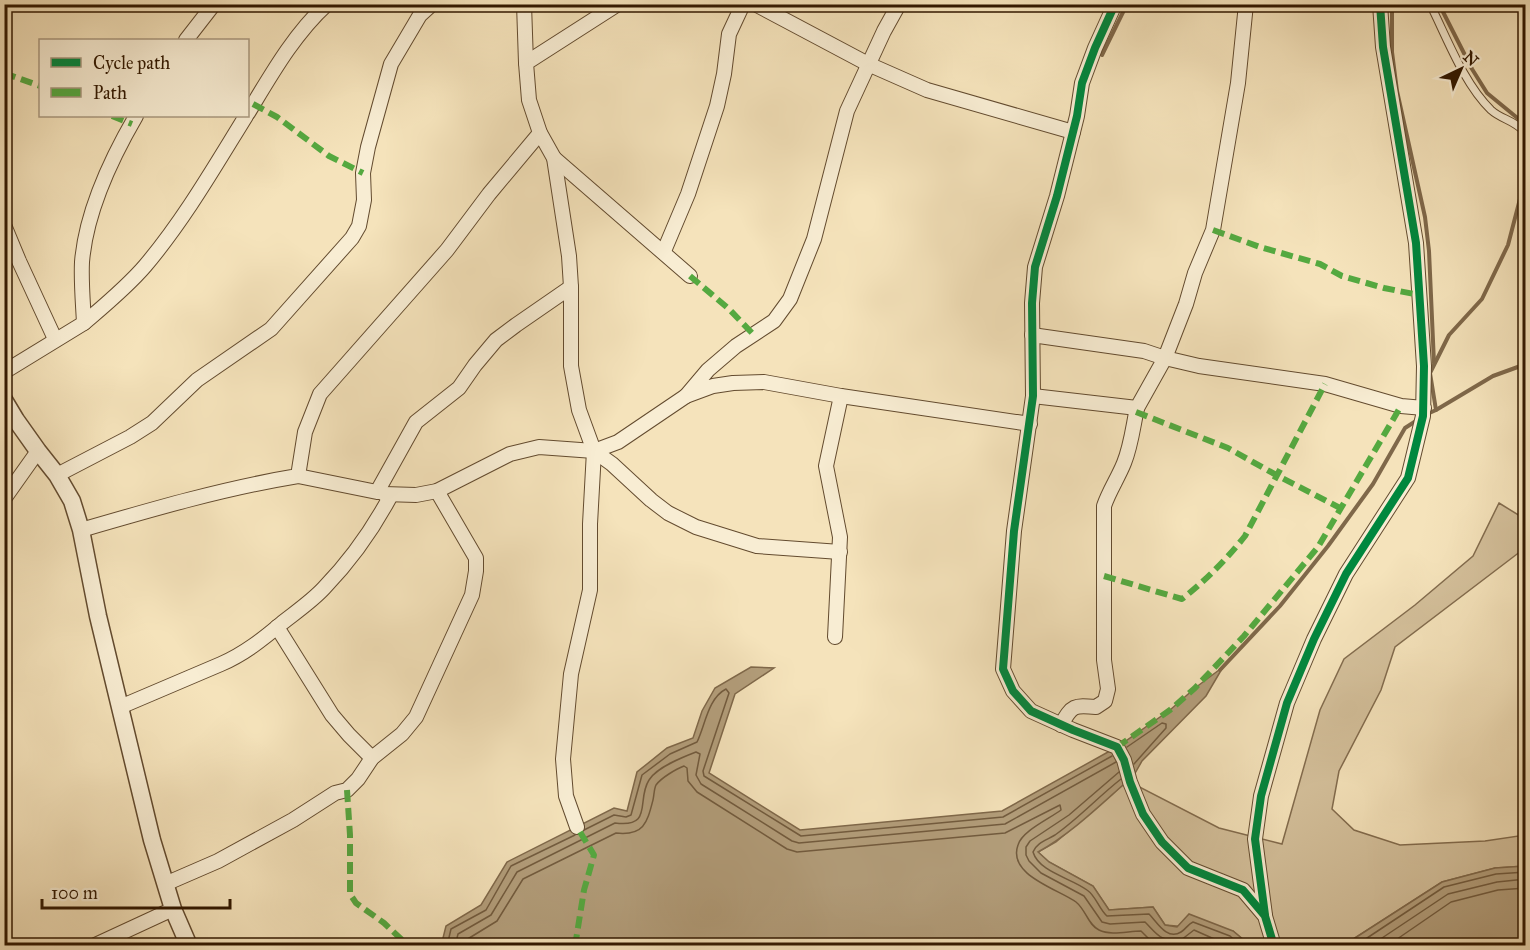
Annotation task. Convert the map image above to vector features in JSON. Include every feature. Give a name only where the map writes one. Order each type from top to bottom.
[{"type":"street","points":[[187,39],[214,4]]},
{"type":"street","points":[[249,111],[291,45],[327,4]]},
{"type":"street","points":[[57,475],[152,423],[197,380],[271,329],[352,238],[360,226],[364,200],[363,173],[391,64],[420,15],[432,4]]},
{"type":"street","points":[[524,4],[529,100],[540,133],[554,158],[568,245],[571,287],[571,366],[579,410],[594,451],[590,524],[590,590],[571,674],[563,759],[566,796],[577,827]]},
{"type":"street","points":[[526,63],[618,4]]},
{"type":"street","points":[[663,251],[688,194],[717,106],[729,34],[743,4]]},
{"type":"street","points":[[755,4],[868,64],[947,96],[1073,132]]},
{"type":"street","points":[[81,530],[174,503],[260,482],[298,476],[384,494],[416,495],[437,491],[510,454],[539,447],[594,451],[618,442],[686,396],[708,370],[736,346],[774,321],[790,299],[814,239],[847,111],[899,4]]},
{"type":"street","points":[[1115,4],[1082,83],[1057,196],[1035,267],[1032,303],[1033,396],[1014,531],[1003,669],[1013,691],[1031,711],[1117,747],[1124,760],[1143,814],[1162,842],[1188,868],[1243,890],[1266,916]]},
{"type":"street","points":[[1061,725],[1069,710],[1078,705],[1096,707],[1105,701],[1108,689],[1104,660],[1104,506],[1124,464],[1137,408],[1165,358],[1213,230],[1238,83],[1246,4]]},
{"type":"street","points":[[1274,945],[1266,916],[1255,839],[1262,796],[1287,703],[1314,639],[1346,574],[1408,478],[1424,408],[1424,366],[1416,243],[1383,47],[1380,4]]},
{"type":"street","points":[[84,322],[82,263],[89,226],[103,185],[135,117]]},
{"type":"street","points":[[4,372],[84,322],[114,297],[144,267],[167,238],[245,117]]},
{"type":"street","points":[[298,476],[305,432],[321,394],[447,250],[489,194],[540,133]]},
{"type":"street","points":[[554,158],[690,276]]},
{"type":"street","points":[[4,225],[55,339]]},
{"type":"street","points":[[120,707],[238,657],[324,589],[363,543],[376,523],[384,494],[416,422],[459,388],[475,364],[496,340],[571,287]]},
{"type":"street","points":[[1032,335],[1144,351],[1199,366],[1325,384],[1401,406],[1424,408]]},
{"type":"street","points":[[686,396],[723,384],[764,382],[841,396],[1030,424]]},
{"type":"street","points":[[835,637],[840,537],[826,466],[841,396]]},
{"type":"street","points":[[1033,396],[1137,408]]},
{"type":"street","points":[[4,400],[38,452],[57,475],[72,501],[81,530],[98,616],[152,840],[173,909],[189,945]]},
{"type":"street","points":[[594,451],[668,513],[696,527],[757,546],[840,552]]},
{"type":"street","points":[[4,499],[38,452]]},
{"type":"street","points":[[165,884],[218,861],[335,794],[347,790],[358,779],[372,758],[402,734],[416,717],[472,595],[476,558],[437,491]]},
{"type":"street","points":[[277,627],[332,715],[372,758]]},
{"type":"street","points":[[93,945],[173,909]]},
{"type":"lane","points":[[1430,4],[1460,64],[1478,93],[1492,111],[1517,123],[1526,133]]},
{"type":"shaded area","points":[[1499,503],[1520,516],[1525,509],[1525,548],[1395,647],[1381,690],[1339,771],[1332,809],[1354,830],[1400,845],[1485,841],[1525,835],[1525,866],[1495,868],[1442,882],[1344,945],[1250,946],[1233,931],[1165,925],[1153,907],[1109,910],[1093,886],[1049,862],[1038,852],[1056,842],[1123,785],[1130,782],[1219,828],[1282,844],[1320,710],[1344,659],[1415,605],[1473,556]]},
{"type":"water","points":[[751,667],[774,668],[735,694],[709,773],[800,830],[1002,811],[1117,747],[1170,710],[1223,667],[1206,696],[1142,761],[1130,782],[1123,785],[1072,829],[1038,852],[1049,862],[1093,886],[1109,910],[1153,907],[1165,925],[1177,927],[1189,914],[1233,931],[1250,945],[441,946],[446,926],[481,905],[507,862],[614,808],[627,811],[637,772],[667,748],[693,738],[702,711],[715,688]]},
{"type":"water","points":[[1525,866],[1525,945],[1344,945],[1442,882],[1495,868]]},
{"type":"waterway","points":[[1102,55],[1127,4]]},
{"type":"waterway","points":[[1439,4],[1472,69],[1487,93],[1526,125]]},
{"type":"waterway","points":[[1392,10],[1392,52],[1397,91],[1425,217],[1429,251],[1434,363]]},
{"type":"waterway","points":[[1425,415],[1436,410],[1430,373],[1449,335],[1482,299],[1508,245],[1526,166]]},
{"type":"waterway","points":[[1436,410],[1493,376],[1526,364]]},
{"type":"waterway","points":[[1220,670],[1280,606],[1328,546],[1373,484],[1405,428],[1419,419]]},
{"type":"marked path","points":[[4,73],[39,86]]},
{"type":"marked path","points":[[253,104],[277,117],[329,156],[363,173]]},
{"type":"marked path","points":[[114,117],[132,124]]},
{"type":"marked path","points":[[1213,230],[1260,247],[1320,264],[1342,276],[1419,295]]},
{"type":"marked path","points":[[690,276],[729,309],[753,334]]},
{"type":"marked path","points":[[1104,576],[1182,599],[1199,585],[1245,536],[1325,384]]},
{"type":"marked path","points":[[1117,747],[1170,710],[1195,688],[1244,636],[1318,547],[1401,406]]},
{"type":"marked path","points":[[1136,412],[1228,448],[1342,509]]},
{"type":"marked path","points":[[347,790],[350,894],[356,903],[384,923],[405,946]]},
{"type":"marked path","points":[[575,946],[584,890],[594,855],[577,827]]},
{"type":"cycle path","points":[[1115,4],[1082,83],[1077,116],[1057,196],[1035,267],[1032,303],[1033,396],[1014,531],[1003,669],[1013,691],[1031,711],[1117,747],[1124,760],[1143,814],[1162,842],[1188,868],[1243,890],[1265,916],[1274,946]]},
{"type":"cycle path","points":[[1265,915],[1255,839],[1261,796],[1287,703],[1314,639],[1346,574],[1408,478],[1423,416],[1424,366],[1416,243],[1383,47],[1380,4]]}]
